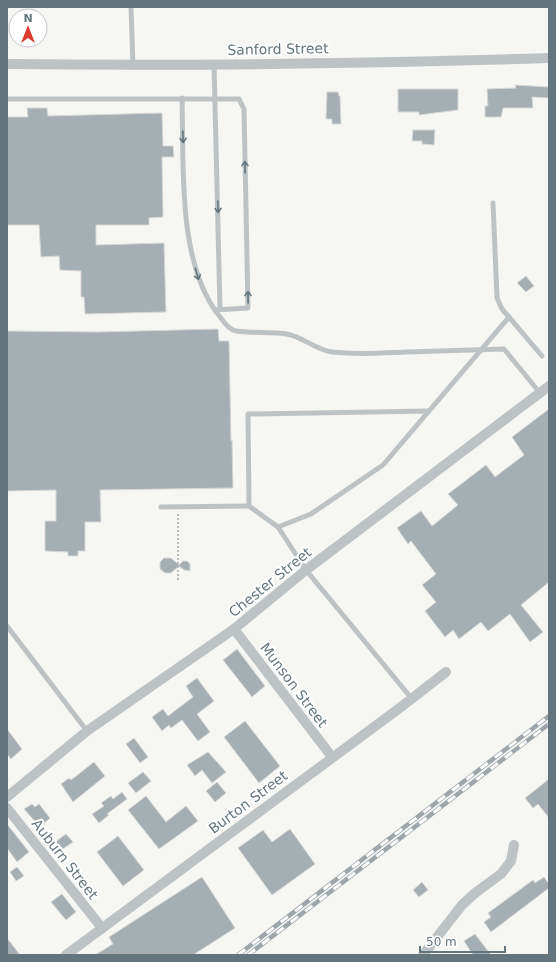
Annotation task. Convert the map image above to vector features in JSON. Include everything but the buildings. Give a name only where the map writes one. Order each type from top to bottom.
[{"type":"street","name":"Sanford Street","points":[[7,64],[133,66],[549,58]]},
{"type":"street","name":"Chester Street","points":[[7,797],[87,731],[234,629],[306,570],[549,386]]},
{"type":"street","name":"Munson Street","points":[[234,629],[332,758]]},
{"type":"street","name":"Burton Street","points":[[66,955],[412,699],[446,672]]},
{"type":"street","name":"Auburn Street","points":[[7,808],[102,928]]},
{"type":"street","points":[[424,955],[462,905],[475,893],[501,874],[511,861],[514,845]]},
{"type":"lane","points":[[131,7],[133,66]]},
{"type":"lane","points":[[214,64],[218,309]]},
{"type":"lane","points":[[182,98],[186,218],[189,236],[198,278],[207,297],[218,309],[228,327],[235,331],[270,331],[289,334],[313,346],[331,352],[372,354],[504,349],[540,393]]},
{"type":"lane","points":[[7,99],[239,99],[244,109],[248,308],[218,309]]},
{"type":"lane","points":[[493,203],[497,298],[502,309],[542,356]]},
{"type":"lane","points":[[278,527],[311,514],[383,465],[509,317]]},
{"type":"lane","points":[[249,506],[248,414],[343,414],[429,411]]},
{"type":"lane","points":[[161,507],[249,506],[278,527],[306,570],[412,699]]},
{"type":"lane","points":[[7,626],[87,731]]},
{"type":"path","points":[[178,507],[178,582]]},
{"type":"railway","points":[[238,955],[549,716]]},
{"type":"railway","points":[[248,955],[549,724]]}]
